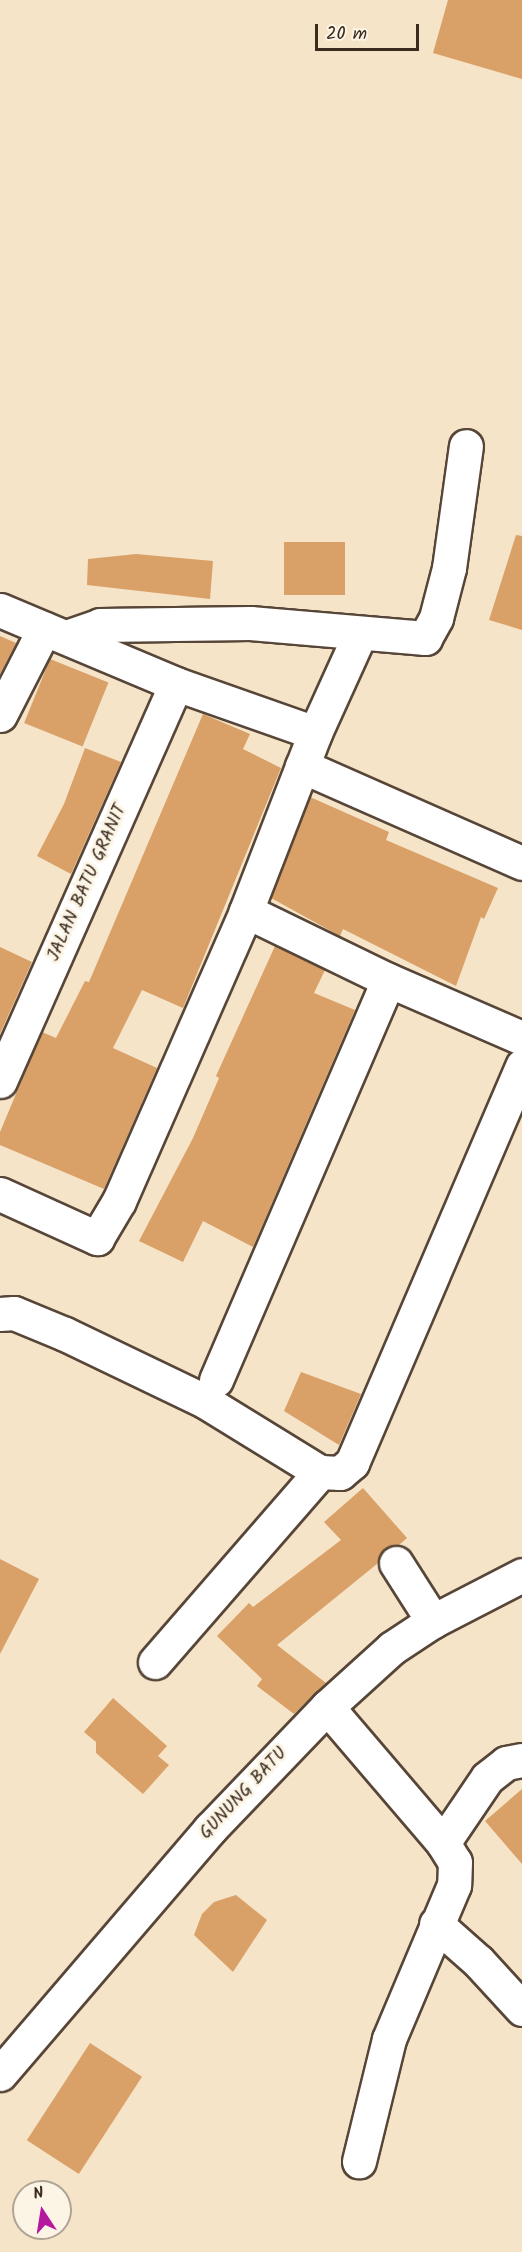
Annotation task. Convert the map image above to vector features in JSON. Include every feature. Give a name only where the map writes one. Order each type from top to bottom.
[{"type":"street","points":[[0,715],[55,633],[99,625],[250,623],[425,638],[436,618],[449,568],[466,446]]},
{"type":"street","points":[[0,610],[176,684],[315,733]]},
{"type":"street","points":[[0,1194],[97,1238],[106,1219],[120,1201],[246,910],[315,733],[360,634]]},
{"type":"street","name":"JALAN BATU GRANIT","points":[[0,1082],[176,684]]},
{"type":"street","points":[[302,766],[522,863]]},
{"type":"street","points":[[246,910],[388,980],[522,1038]]},
{"type":"street","points":[[216,1380],[388,980]]},
{"type":"street","points":[[0,1314],[14,1312],[45,1325],[196,1397],[320,1472],[340,1473],[352,1462],[522,1066]]},
{"type":"street","points":[[0,1171],[106,1219]]},
{"type":"street","points":[[155,1662],[320,1472]]},
{"type":"street","points":[[396,1563],[433,1621]]},
{"type":"street","name":"GUNUNG BATU","points":[[2,2064],[210,1830],[327,1707],[392,1648],[433,1621],[522,1575]]},
{"type":"street","points":[[327,1707],[443,1843],[455,1862],[454,1885],[389,2039],[359,2161]]},
{"type":"street","points":[[443,1843],[488,1778],[506,1763],[522,1760]]},
{"type":"street","points":[[436,1924],[478,1961],[522,2009]]},
{"type":"building","points":[[448,0],[522,0],[522,79],[433,53]]},
{"type":"building","points":[[516,535],[522,536],[522,630],[489,620]]},
{"type":"building","points":[[284,542],[345,542],[345,595],[284,595]]},
{"type":"building","points":[[136,554],[213,561],[210,599],[87,585],[88,559]]},
{"type":"building","points":[[0,636],[16,643],[0,674]]},
{"type":"building","points":[[50,659],[108,683],[83,747],[24,723]]},
{"type":"building","points":[[203,714],[250,734],[243,749],[281,768],[183,1008],[142,990],[113,1048],[157,1068],[104,1189],[0,1145],[0,1132],[42,1032],[56,1038],[85,981],[89,982]]},
{"type":"building","points":[[85,748],[121,762],[71,874],[37,856],[64,804]]},
{"type":"building","points":[[310,797],[389,832],[386,840],[498,888],[484,919],[481,917],[456,986],[343,929],[340,936],[271,898]]},
{"type":"building","points":[[275,946],[325,970],[314,993],[355,1010],[253,1247],[203,1221],[183,1262],[139,1241],[193,1138],[219,1078],[216,1076]]},
{"type":"building","points":[[0,947],[32,962],[0,1034]]},
{"type":"building","points":[[301,1372],[361,1394],[339,1445],[284,1411]]},
{"type":"building","points":[[363,1488],[407,1538],[399,1545],[385,1548],[377,1564],[277,1645],[326,1683],[294,1714],[257,1686],[262,1679],[217,1636],[249,1603],[253,1607],[341,1540],[324,1522]]},
{"type":"building","points":[[0,1559],[39,1579],[0,1654]]},
{"type":"building","points":[[113,1698],[167,1746],[158,1756],[169,1765],[143,1794],[96,1753],[96,1742],[84,1732]]},
{"type":"building","points":[[522,1789],[522,1864],[485,1821]]},
{"type":"building","points":[[236,1895],[267,1920],[233,1972],[194,1935],[202,1914],[214,1902]]},
{"type":"building","points":[[90,2043],[142,2077],[79,2174],[27,2140]]}]
